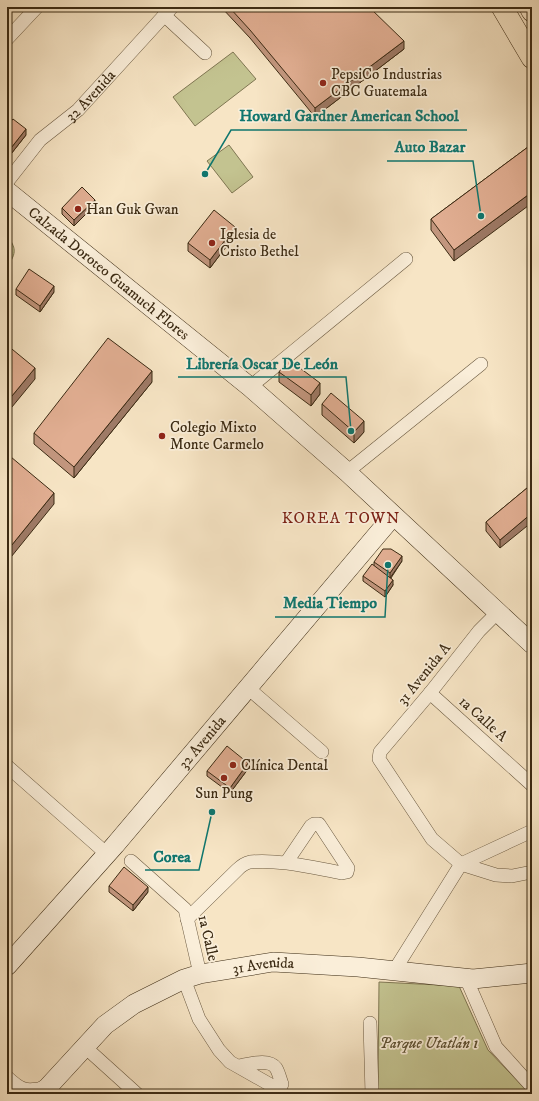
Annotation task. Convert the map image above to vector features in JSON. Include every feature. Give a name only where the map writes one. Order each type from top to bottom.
[{"type":"main road","points":[[502,7],[531,52]]},
{"type":"main road","points":[[530,7],[532,11]]},
{"type":"street","points":[[7,39],[37,7]]},
{"type":"street","points":[[168,11],[205,53]]},
{"type":"street","name":"32 Avenida","points":[[7,182],[40,140],[78,110],[168,11]]},
{"type":"street","name":"Calzada Doroteo Guamuch Flores","points":[[7,191],[250,387],[347,472],[532,644]]},
{"type":"street","points":[[250,387],[406,259]]},
{"type":"street","points":[[347,472],[481,364]]},
{"type":"street","name":"32 Avenida","points":[[7,966],[107,854],[393,516]]},
{"type":"street","name":"31 Avenida A","points":[[461,864],[432,839],[379,759],[380,752],[430,693],[479,631],[498,612]]},
{"type":"street","points":[[248,688],[322,752]]},
{"type":"street","name":"1a Calle A","points":[[430,693],[532,786]]},
{"type":"street","points":[[7,766],[107,854]]},
{"type":"street","points":[[187,919],[242,865],[250,862],[286,863],[342,873],[347,872],[348,868],[319,824],[314,824],[311,826],[286,863]]},
{"type":"street","points":[[394,971],[461,864],[532,831]]},
{"type":"street","name":"1a Calle","points":[[131,861],[185,909],[192,976],[199,1019],[214,1044],[230,1062],[276,1088],[280,1088],[282,1084],[276,1069],[271,1064],[264,1062],[239,1066]]},
{"type":"street","points":[[461,864],[496,874],[512,876],[532,872]]},
{"type":"street","name":"31 Avenida","points":[[42,1091],[105,1025],[134,1004],[192,976],[273,962],[358,967],[473,979],[532,973]]},
{"type":"street","points":[[466,978],[496,1046],[532,1087]]},
{"type":"street","points":[[370,1023],[372,1094]]},
{"type":"street","points":[[85,1047],[137,1094]]},
{"type":"street","points":[[7,1077],[18,1087],[26,1090],[42,1091]]},
{"type":"green space","points":[[233,52],[256,79],[195,126],[173,97]]},
{"type":"green space","points":[[229,145],[253,177],[232,193],[207,161]]},
{"type":"green space","points":[[7,234],[14,249],[12,259],[9,264],[7,262]]},
{"type":"green space","name":"Parque Utatlán 1","points":[[379,982],[459,986],[488,1050],[530,1094],[375,1094],[378,1085]]},
{"type":"building","name":"PepsiCo Industrias CBC Guatemala","points":[[229,7],[369,7],[404,41],[315,108]]},
{"type":"building","points":[[13,119],[26,129],[11,148],[7,145],[7,126]]},
{"type":"building","points":[[532,144],[532,192],[454,250],[431,219]]},
{"type":"building","name":"Han Guk Gwan","points":[[82,187],[95,200],[74,220],[62,208]]},
{"type":"building","name":"Iglesia de Cristo Bethel","points":[[214,210],[235,227],[210,260],[188,243]]},
{"type":"building","points":[[29,269],[54,286],[40,306],[16,289]]},
{"type":"building","points":[[108,338],[152,371],[74,467],[34,433]]},
{"type":"building","points":[[7,345],[35,368],[7,402]]},
{"type":"building","points":[[288,359],[320,383],[311,395],[279,372]]},
{"type":"building","points":[[331,393],[364,421],[354,432],[322,404]]},
{"type":"building","points":[[11,457],[54,493],[7,551],[7,461]]},
{"type":"building","points":[[527,488],[532,494],[532,513],[500,540],[486,522]]},
{"type":"building","points":[[383,549],[391,549],[402,556],[390,573],[374,562]]},
{"type":"building","points":[[372,564],[393,580],[385,591],[363,576]]},
{"type":"building","points":[[227,746],[248,763],[230,788],[207,771]]},
{"type":"building","points":[[124,867],[148,887],[133,905],[109,886]]},
{"type":"place","name":"PepsiCo Industrias CBC Guatemala","points":[[323,83]]},
{"type":"place","name":"Howard Gardner American School","points":[[205,174]]},
{"type":"place","name":"Han Guk Gwan","points":[[78,209]]},
{"type":"place","name":"Auto Bazar","points":[[481,216]]},
{"type":"place","name":"Iglesia de Cristo Bethel","points":[[212,243]]},
{"type":"place","name":"Librería Oscar De León","points":[[351,431]]},
{"type":"place","name":"Colegio Mixto Monte Carmelo","points":[[162,436]]},
{"type":"place","name":"Media Tiempo","points":[[388,565]]},
{"type":"place","name":"Clínica Dental","points":[[233,765]]},
{"type":"place","name":"Sun Pung","points":[[224,778]]},
{"type":"place","name":"Corea","points":[[212,812]]},
{"type":"district","name":"KOREA TOWN","points":[[341,518]]}]
